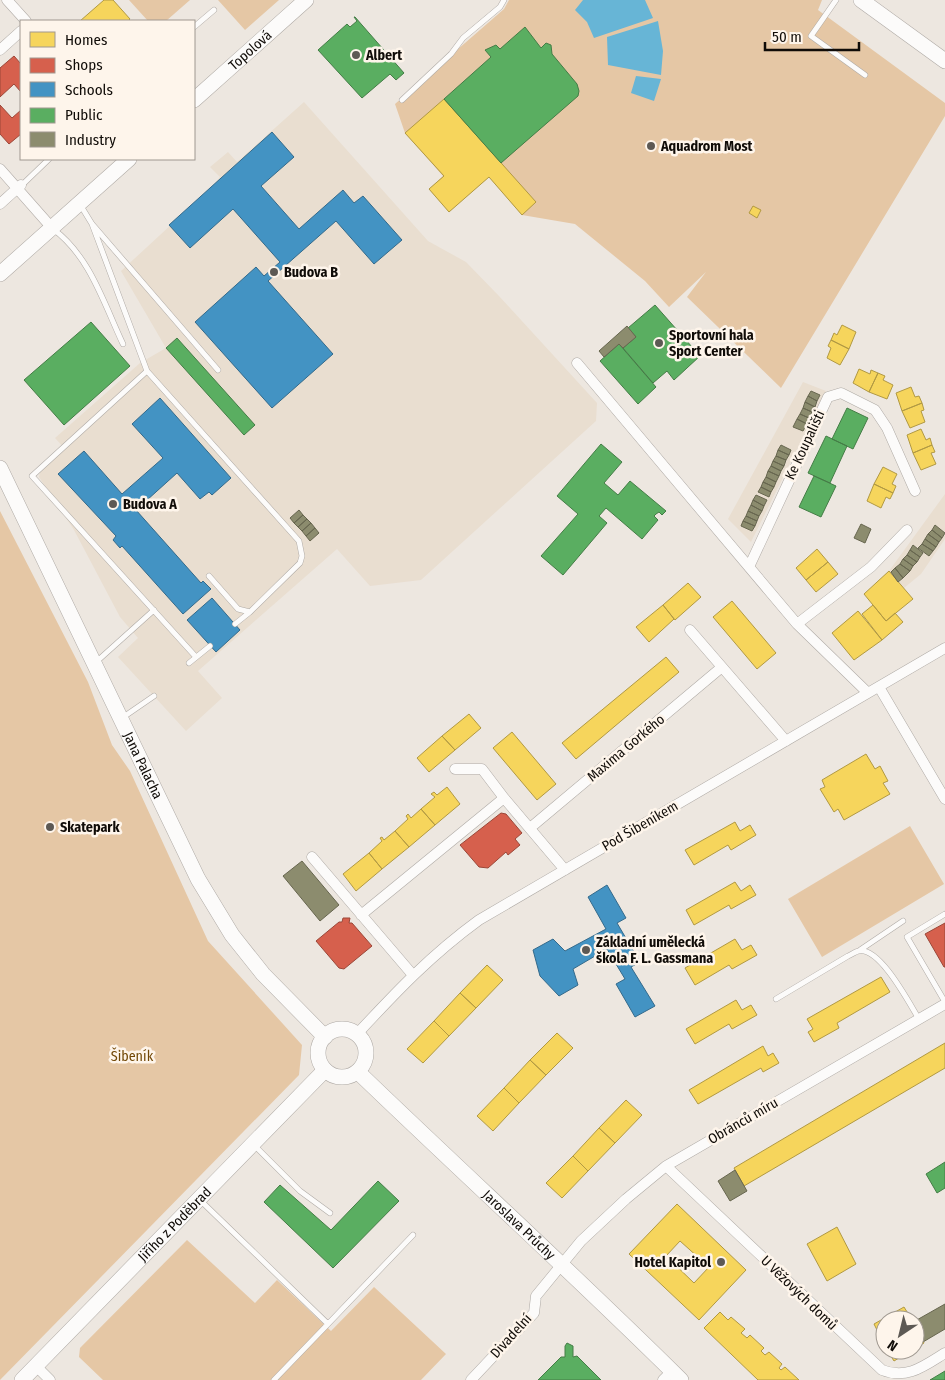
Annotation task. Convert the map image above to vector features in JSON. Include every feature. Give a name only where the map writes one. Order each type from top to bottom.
[{"type":"street","points":[[6,0],[25,20]]},
{"type":"street","name":"Topolová","points":[[195,99],[306,0]]},
{"type":"street","points":[[861,0],[945,61]]},
{"type":"street","points":[[0,50],[20,32]]},
{"type":"street","points":[[0,274],[128,160]]},
{"type":"street","points":[[0,169],[20,187],[52,228]]},
{"type":"street","points":[[0,204],[20,187]]},
{"type":"street","points":[[577,363],[797,624],[868,694]]},
{"type":"street","name":"Ke Koupališti","points":[[748,567],[828,397],[841,393],[875,410],[887,428],[914,491]]},
{"type":"street","name":"Jana Palacha","points":[[0,468],[198,879],[232,934],[263,974],[324,1037]]},
{"type":"street","points":[[797,624],[871,567],[907,530]]},
{"type":"street","points":[[690,630],[786,741]]},
{"type":"street","name":"Pod Šibeníkem","points":[[357,1034],[412,974],[440,949],[479,920],[945,648]]},
{"type":"street","name":"Maxima Gorkého","points":[[530,828],[722,667]]},
{"type":"street","points":[[880,687],[945,799]]},
{"type":"street","points":[[455,769],[482,769],[565,870]]},
{"type":"street","points":[[361,915],[504,798]]},
{"type":"street","points":[[312,857],[412,974]]},
{"type":"street","name":"Obránců míru","points":[[561,1265],[580,1241],[666,1166],[945,1003]]},
{"type":"street","points":[[337,1030],[351,1030],[357,1034],[362,1039],[366,1052],[363,1066],[358,1072],[352,1075],[338,1076],[325,1070],[321,1064],[319,1050],[324,1037],[337,1030]]},
{"type":"street","name":"Jiřího z Poděbrad","points":[[22,1380],[325,1070]]},
{"type":"street","name":"Jaroslava Průchy","points":[[358,1072],[561,1265],[587,1287],[672,1377]]},
{"type":"street","name":"U Věžových domů","points":[[666,1166],[871,1362],[894,1375],[914,1372],[945,1353]]},
{"type":"street","name":"Divadelní","points":[[471,1380],[534,1313],[536,1296],[561,1265]]},
{"type":"street","points":[[36,1366],[50,1380]]},
{"type":"lane","points":[[402,100],[451,54],[463,38],[500,7],[504,0]]},
{"type":"lane","points":[[836,0],[811,36],[865,75]]},
{"type":"lane","points":[[195,26],[214,10]]},
{"type":"lane","points":[[20,187],[48,160]]},
{"type":"lane","points":[[80,203],[92,224],[147,370],[299,541],[302,556],[300,563],[250,612],[235,624]]},
{"type":"lane","points":[[92,224],[218,370]]},
{"type":"lane","points":[[52,228],[65,238],[88,268],[123,344]]},
{"type":"lane","points":[[147,370],[32,476],[196,657]]},
{"type":"lane","points":[[209,576],[238,609],[250,612]]},
{"type":"lane","points":[[94,664],[154,610]]},
{"type":"lane","points":[[189,663],[210,646]]},
{"type":"lane","points":[[121,718],[154,696]]},
{"type":"lane","points":[[945,914],[907,936],[945,1003]]},
{"type":"lane","points":[[776,999],[859,951],[903,921]]},
{"type":"lane","points":[[859,951],[875,955],[881,961],[919,1019]]},
{"type":"lane","points":[[253,1144],[300,1191],[330,1213]]},
{"type":"lane","points":[[199,1199],[328,1324]]},
{"type":"lane","points":[[274,1380],[413,1235]]},
{"type":"shaded area","points":[[304,102],[428,241],[466,262],[597,403],[596,421],[421,580],[370,586],[337,549],[198,671],[222,698],[186,731],[118,657],[138,638],[120,617],[74,530],[39,477],[40,472],[65,449],[55,438],[140,363],[166,348],[121,271],[212,187],[220,177],[210,167],[228,152],[237,162]]},
{"type":"shaded area","points":[[803,382],[826,391],[751,542],[728,519]]},
{"type":"shaded area","points":[[945,494],[945,539],[921,574],[904,588],[889,571]]},
{"type":"green space","points":[[129,0],[190,0],[167,20],[147,20]]},
{"type":"green space","points":[[218,0],[279,0],[245,30]]},
{"type":"green space","name":"Aquadrom Most","points":[[509,0],[822,0],[818,10],[945,103],[945,116],[781,388],[687,297],[706,272],[669,307],[645,281],[575,224],[522,215],[489,177],[449,212],[429,189],[443,176],[405,133],[395,104],[504,9]]},
{"type":"green space","name":"Šibeník","points":[[0,511],[88,682],[112,745],[130,771],[208,941],[302,1045],[299,1075],[0,1380]]},
{"type":"green space","points":[[910,826],[944,884],[822,957],[788,899]]},
{"type":"green space","points":[[187,1240],[255,1303],[277,1280],[331,1331],[374,1287],[446,1354],[421,1380],[103,1380],[79,1357],[80,1348]]},
{"type":"water","points":[[583,0],[645,0],[653,18],[594,38],[587,22],[575,10]]},
{"type":"water","points":[[658,21],[663,51],[661,75],[608,65],[607,37]]},
{"type":"water","points":[[636,76],[661,79],[654,101],[631,93]]},
{"type":"building: Homes","points":[[104,0],[113,0],[130,19],[129,20],[81,20]]},
{"type":"building: Homes","points":[[444,99],[536,202],[522,215],[489,177],[449,212],[429,189],[444,176],[405,133]]},
{"type":"building: Homes","points":[[753,206],[761,210],[757,218],[749,213]]},
{"type":"building: Homes","points":[[842,325],[856,332],[849,349],[831,340],[834,333],[837,335]]},
{"type":"building: Homes","points":[[831,340],[849,349],[840,365],[827,358],[831,348],[828,346]]},
{"type":"building: Homes","points":[[859,369],[870,374],[871,370],[878,373],[869,392],[853,383]]},
{"type":"building: Homes","points":[[878,373],[885,376],[883,380],[893,385],[887,399],[869,392]]},
{"type":"building: Homes","points":[[911,387],[915,397],[919,396],[922,403],[902,411],[896,393]]},
{"type":"building: Homes","points":[[922,403],[924,410],[921,411],[925,422],[910,428],[902,411]]},
{"type":"building: Homes","points":[[921,429],[926,440],[930,438],[932,445],[913,453],[907,435]]},
{"type":"building: Homes","points":[[932,445],[935,452],[931,453],[936,464],[921,470],[913,453]]},
{"type":"building: Homes","points":[[883,467],[897,474],[892,484],[896,486],[893,493],[874,484]]},
{"type":"building: Homes","points":[[874,484],[893,493],[890,499],[886,497],[881,508],[867,501]]},
{"type":"building: Homes","points":[[817,549],[828,562],[806,580],[796,568]]},
{"type":"building: Homes","points":[[828,562],[838,574],[816,592],[806,580]]},
{"type":"building: Homes","points":[[889,571],[913,599],[886,621],[864,594]]},
{"type":"building: Homes","points":[[688,583],[701,597],[675,620],[663,605]]},
{"type":"building: Homes","points":[[732,601],[776,653],[757,669],[713,617]]},
{"type":"building: Homes","points":[[663,605],[674,619],[649,642],[636,627]]},
{"type":"building: Homes","points":[[873,605],[886,621],[895,613],[903,622],[882,640],[862,614]]},
{"type":"building: Homes","points":[[858,611],[882,640],[854,660],[832,633]]},
{"type":"building: Homes","points":[[666,657],[679,672],[576,759],[562,743]]},
{"type":"building: Homes","points":[[469,714],[481,728],[455,750],[442,736]]},
{"type":"building: Homes","points":[[512,732],[556,784],[537,800],[493,748]]},
{"type":"building: Homes","points":[[442,736],[455,750],[429,772],[417,758]]},
{"type":"building: Homes","points":[[866,754],[875,769],[880,766],[888,781],[883,783],[890,794],[844,820],[838,809],[834,812],[820,789],[825,787],[822,780]]},
{"type":"building: Homes","points":[[447,787],[460,804],[435,825],[421,809],[435,797],[431,794],[434,792],[437,795]]},
{"type":"building: Homes","points":[[421,809],[435,825],[409,847],[395,831],[408,819],[406,816],[408,814],[411,818]]},
{"type":"building: Homes","points":[[735,822],[740,831],[750,825],[756,835],[731,850],[728,845],[694,865],[685,850]]},
{"type":"building: Homes","points":[[395,831],[409,847],[382,869],[369,853],[382,841],[380,838],[382,837],[384,840]]},
{"type":"building: Homes","points":[[369,853],[382,869],[356,891],[343,874]]},
{"type":"building: Homes","points":[[735,882],[741,891],[750,885],[756,895],[731,909],[729,905],[694,925],[686,910]]},
{"type":"building: Homes","points":[[735,939],[742,950],[751,945],[757,955],[732,969],[729,965],[695,985],[685,968]]},
{"type":"building: Homes","points":[[487,965],[503,980],[476,1008],[460,993]]},
{"type":"building: Homes","points":[[881,977],[890,992],[837,1023],[839,1028],[814,1042],[808,1032],[813,1029],[807,1019]]},
{"type":"building: Homes","points":[[460,993],[476,1008],[449,1036],[434,1021]]},
{"type":"building: Homes","points":[[736,1000],[742,1010],[751,1005],[757,1015],[732,1029],[729,1024],[695,1044],[686,1029]]},
{"type":"building: Homes","points":[[434,1021],[449,1036],[423,1063],[407,1049]]},
{"type":"building: Homes","points":[[557,1033],[573,1048],[546,1075],[530,1060]]},
{"type":"building: Homes","points":[[945,1043],[945,1068],[744,1186],[734,1168]]},
{"type":"building: Homes","points":[[763,1046],[768,1056],[773,1053],[779,1063],[763,1072],[761,1068],[698,1104],[689,1090]]},
{"type":"building: Homes","points":[[530,1060],[546,1075],[519,1103],[504,1088]]},
{"type":"building: Homes","points":[[504,1088],[519,1103],[493,1131],[477,1116]]},
{"type":"building: Homes","points":[[626,1100],[642,1115],[615,1143],[599,1128]]},
{"type":"building: Homes","points":[[599,1128],[615,1143],[588,1171],[573,1156]]},
{"type":"building: Homes","points":[[573,1156],[588,1171],[562,1198],[546,1183]]},
{"type":"building: Homes","name":"Hotel Kapitol","points":[[677,1204],[746,1270],[699,1320],[629,1254]],"holes":[[[680,1241],[709,1267],[694,1283],[666,1256]]]},
{"type":"building: Homes","points":[[837,1227],[856,1264],[827,1281],[807,1244]]},
{"type":"building: Homes","points":[[720,1312],[728,1320],[731,1317],[745,1329],[741,1333],[747,1338],[750,1335],[764,1348],[761,1351],[765,1355],[769,1352],[782,1364],[779,1368],[781,1370],[785,1367],[799,1380],[758,1380],[704,1328]]},
{"type":"building: Shops","points":[[14,56],[20,63],[20,91],[14,84],[0,97],[0,68]]},
{"type":"building: Shops","points":[[0,105],[12,118],[20,111],[20,135],[9,144],[0,134]]},
{"type":"building: Shops","points":[[501,813],[506,814],[522,833],[515,839],[520,845],[508,855],[506,852],[488,868],[479,867],[460,845]]},
{"type":"building: Shops","points":[[343,918],[350,918],[349,923],[352,923],[372,946],[344,969],[339,968],[316,941],[339,922],[342,922]]},
{"type":"building: Shops","points":[[945,923],[945,967],[944,967],[925,934]]},
{"type":"building: Schools","name":"Budova B","points":[[272,132],[294,157],[261,186],[299,229],[343,190],[354,203],[363,196],[402,240],[374,264],[336,221],[268,281],[333,354],[272,408],[195,322],[256,267],[264,276],[280,262],[233,209],[190,248],[169,225]]},
{"type":"building: Schools","name":"Budova A","points":[[160,398],[231,478],[212,495],[209,492],[200,499],[177,473],[136,510],[201,583],[203,581],[211,589],[183,614],[122,546],[120,548],[113,540],[116,536],[58,474],[84,451],[122,494],[163,458],[132,424]]},
{"type":"building: Schools","points":[[212,598],[240,630],[216,652],[187,620]]},
{"type":"building: Schools","name":"Základní umělecká škola F. L. Gassmana","points":[[607,885],[626,918],[617,923],[640,962],[631,967],[655,1006],[635,1017],[616,984],[625,979],[607,949],[573,969],[578,985],[559,996],[540,976],[533,950],[553,939],[565,951],[606,929],[588,897]]},
{"type":"building: Public","points":[[354,17],[404,73],[396,80],[390,74],[362,98],[318,50],[347,24],[350,27],[357,21]]},
{"type":"building: Public","points":[[525,27],[541,48],[546,43],[551,45],[552,54],[577,84],[579,91],[578,96],[501,163],[444,99],[491,57],[485,50],[496,45],[500,49]]},
{"type":"building: Public","name":"Sportovní hala Sport Center","points":[[655,305],[700,356],[674,380],[667,371],[653,383],[623,348],[636,337],[628,328]]},
{"type":"building: Public","points":[[91,322],[130,366],[64,425],[24,380]]},
{"type":"building: Public","points":[[177,338],[255,425],[244,435],[166,348]]},
{"type":"building: Public","points":[[619,344],[656,387],[638,404],[600,361]]},
{"type":"building: Public","points":[[847,408],[868,418],[853,449],[832,439]]},
{"type":"building: Public","points":[[826,436],[847,446],[830,483],[808,473]]},
{"type":"building: Public","points":[[601,444],[622,462],[604,483],[618,495],[630,481],[666,511],[662,515],[659,512],[654,516],[658,520],[642,539],[606,508],[599,516],[607,523],[563,575],[541,556],[578,514],[557,496]]},
{"type":"building: Public","points":[[814,476],[836,486],[821,517],[799,507]]},
{"type":"building: Public","points":[[945,1162],[945,1188],[937,1193],[926,1174]]},
{"type":"building: Public","points":[[378,1181],[399,1201],[333,1268],[264,1202],[280,1185],[331,1230]]},
{"type":"building: Public","points":[[567,1343],[573,1346],[573,1357],[577,1356],[601,1380],[538,1380],[561,1357],[565,1357],[565,1346]]},
{"type":"building: Public","points":[[945,1371],[945,1380],[930,1380]]},
{"type":"building: Industry","points":[[627,326],[636,337],[623,348],[619,344],[604,357],[599,351]]},
{"type":"building: Industry","points":[[811,391],[820,395],[817,401],[808,396]]},
{"type":"building: Industry","points":[[808,396],[817,401],[815,407],[805,402]]},
{"type":"building: Industry","points":[[805,402],[815,407],[812,412],[803,408]]},
{"type":"building: Industry","points":[[803,408],[812,412],[809,418],[800,414]]},
{"type":"building: Industry","points":[[800,414],[809,418],[807,424],[797,419]]},
{"type":"building: Industry","points":[[797,419],[807,424],[803,431],[793,427]]},
{"type":"building: Industry","points":[[781,445],[791,450],[789,455],[778,450]]},
{"type":"building: Industry","points":[[778,450],[789,455],[786,460],[776,456]]},
{"type":"building: Industry","points":[[776,456],[786,460],[784,466],[773,461]]},
{"type":"building: Industry","points":[[773,461],[784,466],[781,471],[771,466]]},
{"type":"building: Industry","points":[[771,466],[781,471],[779,476],[768,471]]},
{"type":"building: Industry","points":[[768,471],[779,476],[776,482],[766,477]]},
{"type":"building: Industry","points":[[766,477],[776,482],[774,487],[763,482]]},
{"type":"building: Industry","points":[[763,482],[774,487],[771,492],[761,487]]},
{"type":"building: Industry","points":[[761,487],[771,492],[769,497],[758,492]]},
{"type":"building: Industry","points":[[756,495],[767,500],[764,506],[753,500]]},
{"type":"building: Industry","points":[[753,500],[764,506],[762,511],[751,505]]},
{"type":"building: Industry","points":[[751,505],[762,511],[759,516],[748,511]]},
{"type":"building: Industry","points":[[299,510],[303,515],[294,523],[290,518]]},
{"type":"building: Industry","points":[[748,511],[759,516],[757,521],[746,516]]},
{"type":"building: Industry","points":[[303,515],[307,519],[298,527],[294,523]]},
{"type":"building: Industry","points":[[746,516],[757,521],[755,526],[743,521]]},
{"type":"building: Industry","points":[[307,519],[311,523],[302,531],[298,527]]},
{"type":"building: Industry","points":[[743,521],[755,526],[752,531],[741,526]]},
{"type":"building: Industry","points":[[311,523],[315,528],[306,536],[302,531]]},
{"type":"building: Industry","points":[[861,524],[871,529],[865,543],[854,538]]},
{"type":"building: Industry","points":[[935,525],[945,533],[942,538],[932,530]]},
{"type":"building: Industry","points":[[315,528],[319,533],[310,541],[306,536]]},
{"type":"building: Industry","points":[[932,530],[942,538],[939,542],[928,534]]},
{"type":"building: Industry","points":[[928,534],[939,542],[936,547],[925,539]]},
{"type":"building: Industry","points":[[925,539],[936,547],[933,551],[922,544]]},
{"type":"building: Industry","points":[[922,544],[933,551],[929,556],[918,548]]},
{"type":"building: Industry","points":[[913,545],[923,553],[920,557],[910,550]]},
{"type":"building: Industry","points":[[910,550],[920,557],[917,562],[907,555]]},
{"type":"building: Industry","points":[[907,555],[917,562],[913,566],[903,559]]},
{"type":"building: Industry","points":[[903,559],[913,566],[910,571],[900,564]]},
{"type":"building: Industry","points":[[900,564],[910,571],[903,578],[895,568]]},
{"type":"building: Industry","points":[[895,568],[903,578],[898,582],[891,572]]},
{"type":"building: Industry","points":[[302,861],[339,905],[320,921],[283,876]]},
{"type":"building: Industry","points":[[735,1170],[747,1191],[730,1201],[718,1181]]},
{"type":"building: Industry","points":[[945,1304],[945,1329],[925,1341],[925,1315]]},
{"type":"place","name":"Albert","points":[[356,55]]},
{"type":"place","name":"Aquadrom Most","points":[[651,146]]},
{"type":"place","name":"Budova B","points":[[274,272]]},
{"type":"place","name":"Sportovní hala Sport Center","points":[[659,343]]},
{"type":"place","name":"Budova A","points":[[113,504]]},
{"type":"place","name":"Skatepark","points":[[50,827]]},
{"type":"place","name":"Základní umělecká škola F. L. Gassmana","points":[[586,950]]},
{"type":"place","name":"Hotel Kapitol","points":[[721,1262]]}]
